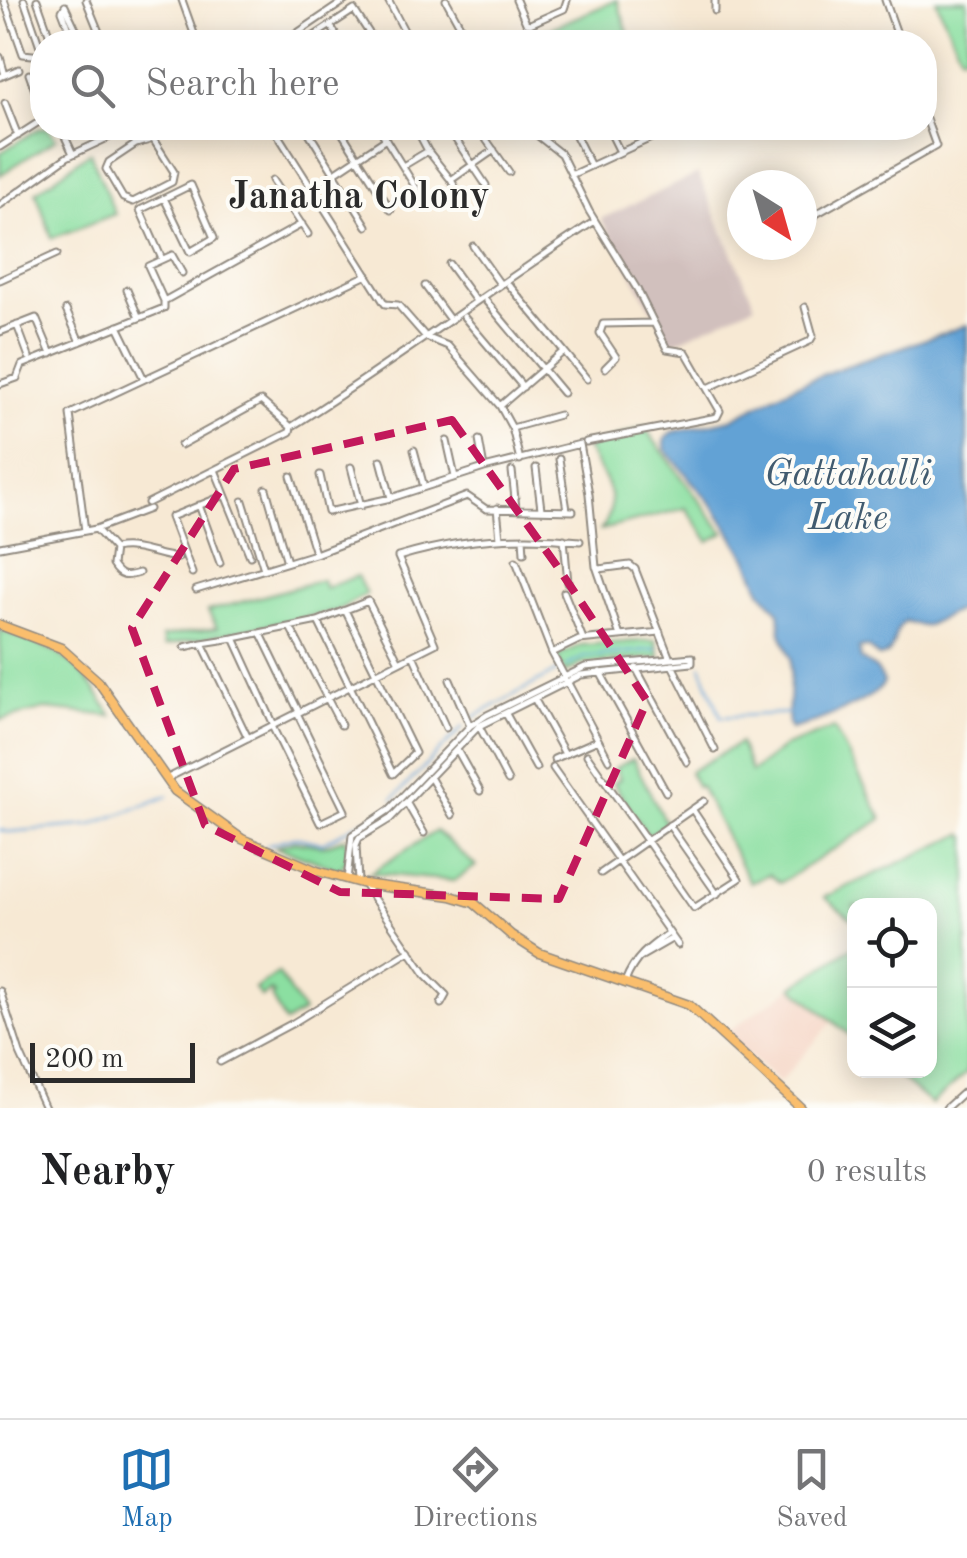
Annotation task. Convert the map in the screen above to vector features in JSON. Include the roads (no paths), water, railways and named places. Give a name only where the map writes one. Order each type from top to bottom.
[{"type":"main road","points":[[0,625],[61,648],[98,681],[174,790],[242,839],[317,872],[361,884],[474,903],[510,935],[539,953],[688,1005],[801,1108]]},
{"type":"street","points":[[4,0],[23,54],[30,54]]},
{"type":"street","points":[[24,0],[34,30]]},
{"type":"street","points":[[37,0],[48,30]]},
{"type":"street","points":[[86,0],[98,30]]},
{"type":"street","points":[[182,0],[193,30]]},
{"type":"street","points":[[304,30],[346,0]]},
{"type":"street","points":[[388,0],[404,30]]},
{"type":"street","points":[[446,0],[462,30]]},
{"type":"street","points":[[516,0],[530,24],[564,9],[567,0]]},
{"type":"street","points":[[715,0],[715,11]]},
{"type":"street","points":[[884,0],[895,30]]},
{"type":"street","points":[[69,30],[62,11],[65,6],[76,30]]},
{"type":"street","points":[[324,30],[354,10],[366,30]]},
{"type":"street","points":[[330,26],[333,30]]},
{"type":"street","points":[[0,57],[3,76],[19,69]]},
{"type":"street","points":[[5,103],[18,136]]},
{"type":"street","points":[[0,147],[30,128]]},
{"type":"street","points":[[67,140],[73,154]]},
{"type":"street","points":[[0,205],[73,154],[103,140]]},
{"type":"street","points":[[149,140],[109,162],[106,168],[123,198],[132,202],[172,182],[174,177],[154,140]]},
{"type":"street","points":[[281,140],[385,304],[398,305],[426,337],[448,346],[500,406],[512,428],[520,460]]},
{"type":"street","points":[[313,140],[367,226]]},
{"type":"street","points":[[346,140],[391,210]]},
{"type":"street","points":[[288,204],[384,140]]},
{"type":"street","points":[[387,140],[419,192]]},
{"type":"street","points":[[422,140],[461,197]]},
{"type":"street","points":[[456,140],[486,185]]},
{"type":"street","points":[[487,140],[509,172]]},
{"type":"street","points":[[545,140],[557,149],[668,349],[683,350],[689,355],[720,411],[717,417],[586,442]]},
{"type":"street","points":[[578,140],[591,166]]},
{"type":"street","points":[[614,140],[620,152]]},
{"type":"street","points":[[571,175],[647,140]]},
{"type":"street","points":[[817,213],[936,146],[934,140]]},
{"type":"street","points":[[451,180],[494,150]]},
{"type":"street","points":[[403,166],[428,151]]},
{"type":"street","points":[[272,180],[308,234]]},
{"type":"street","points":[[162,259],[140,210],[164,198],[191,185],[214,238],[190,252],[164,198]]},
{"type":"street","points":[[0,548],[96,529],[149,506],[288,433],[291,427],[374,376],[595,220]]},
{"type":"street","points":[[164,302],[302,224]]},
{"type":"street","points":[[473,246],[500,284]]},
{"type":"street","points":[[0,280],[57,254]]},
{"type":"street","points":[[0,384],[16,378],[22,365],[164,308],[148,266],[172,255],[182,273]]},
{"type":"street","points":[[450,264],[476,301]]},
{"type":"street","points":[[85,531],[70,414],[367,275]]},
{"type":"street","points":[[509,285],[586,379]]},
{"type":"street","points":[[425,286],[450,320]]},
{"type":"street","points":[[127,290],[140,318]]},
{"type":"street","points":[[486,301],[563,393]]},
{"type":"street","points":[[708,388],[810,340],[813,336],[804,307]]},
{"type":"street","points":[[66,310],[80,342]]},
{"type":"street","points":[[464,317],[523,387]]},
{"type":"street","points":[[0,332],[36,318],[51,354]]},
{"type":"street","points":[[605,368],[616,357],[600,333],[603,324],[654,323]]},
{"type":"street","points":[[17,324],[29,357]]},
{"type":"street","points":[[118,326],[144,379]]},
{"type":"street","points":[[500,406],[564,352]]},
{"type":"street","points":[[181,444],[261,401],[291,427]]},
{"type":"street","points":[[512,428],[559,415]]},
{"type":"street","points":[[480,440],[484,468]]},
{"type":"street","points":[[447,441],[455,477]]},
{"type":"street","points":[[320,475],[328,512],[362,506],[484,468],[580,444],[598,580],[620,636]]},
{"type":"street","points":[[414,450],[424,487]]},
{"type":"street","points":[[196,590],[315,554],[468,496],[486,508],[570,511],[560,459]]},
{"type":"street","points":[[382,460],[391,498]]},
{"type":"street","points":[[351,466],[362,506]]},
{"type":"street","points":[[536,468],[541,509]]},
{"type":"street","points":[[214,470],[250,556]]},
{"type":"street","points":[[512,471],[516,508]]},
{"type":"street","points":[[290,476],[315,554]]},
{"type":"street","points":[[266,490],[287,562]]},
{"type":"street","points":[[192,573],[171,516],[225,495]]},
{"type":"street","points":[[243,502],[264,569]]},
{"type":"street","points":[[200,504],[220,563]]},
{"type":"street","points":[[497,508],[500,538]]},
{"type":"street","points":[[96,529],[114,549],[112,565],[119,574],[139,573]]},
{"type":"street","points":[[166,779],[435,644],[398,557],[450,544],[500,538],[580,541]]},
{"type":"street","points":[[523,538],[524,553]]},
{"type":"street","points":[[564,539],[568,584]]},
{"type":"street","points":[[114,549],[128,546],[178,558]]},
{"type":"street","points":[[516,561],[552,653],[609,760]]},
{"type":"street","points":[[597,568],[632,566],[671,662],[715,750]]},
{"type":"street","points":[[564,592],[583,639]]},
{"type":"street","points":[[185,646],[318,621],[368,601],[399,662]]},
{"type":"street","points":[[318,621],[394,774],[415,754],[344,610]]},
{"type":"street","points":[[290,627],[341,724]]},
{"type":"street","points":[[552,653],[583,639],[660,632]]},
{"type":"street","points":[[234,638],[320,823],[345,811],[260,633]]},
{"type":"street","points":[[202,643],[248,738]]},
{"type":"street","points":[[413,655],[446,728]]},
{"type":"street","points":[[442,1004],[446,995],[361,884],[356,842],[390,818],[478,724],[581,674],[671,662]]},
{"type":"street","points":[[347,880],[349,838],[389,810],[470,726],[535,699],[585,667],[671,662]]},
{"type":"street","points":[[636,668],[687,762]]},
{"type":"street","points":[[600,672],[666,792]]},
{"type":"street","points":[[450,680],[470,726]]},
{"type":"street","points":[[535,699],[565,754]]},
{"type":"street","points":[[506,713],[536,768]]},
{"type":"street","points":[[478,724],[508,781]]},
{"type":"street","points":[[554,759],[598,740]]},
{"type":"street","points":[[456,750],[480,791]]},
{"type":"street","points":[[587,755],[692,907],[739,877],[692,810]]},
{"type":"street","points":[[554,768],[678,945]]},
{"type":"street","points":[[430,777],[452,815]]},
{"type":"street","points":[[602,873],[704,801]]},
{"type":"street","points":[[406,802],[424,833]]},
{"type":"street","points":[[669,825],[717,894]]},
{"type":"street","points":[[625,982],[630,966],[671,935]]},
{"type":"street","points":[[220,1062],[354,988],[410,951]]},
{"type":"street","points":[[0,990],[20,1053],[45,1108]]},
{"type":"street","points":[[946,1108],[967,1089]]},
{"type":"water","name":"Gattahalli Lake","points":[[967,325],[967,606],[927,625],[905,621],[885,655],[879,657],[867,647],[859,648],[861,659],[876,669],[884,682],[879,689],[843,710],[791,729],[791,659],[781,633],[779,612],[761,591],[748,560],[717,511],[665,449],[665,439],[673,432],[731,419],[794,386]]},
{"type":"waterway","points":[[567,666],[584,657],[657,649]]},
{"type":"waterway","points":[[701,666],[721,717],[789,713]]},
{"type":"waterway","points":[[474,717],[557,671]]},
{"type":"waterway","points":[[393,799],[463,727]]},
{"type":"waterway","points":[[0,830],[91,825],[168,796]]},
{"type":"waterway","points":[[267,845],[294,837],[322,843],[365,820]]},
{"type":"district","name":"Janatha Colony","points":[[359,195]]}]
